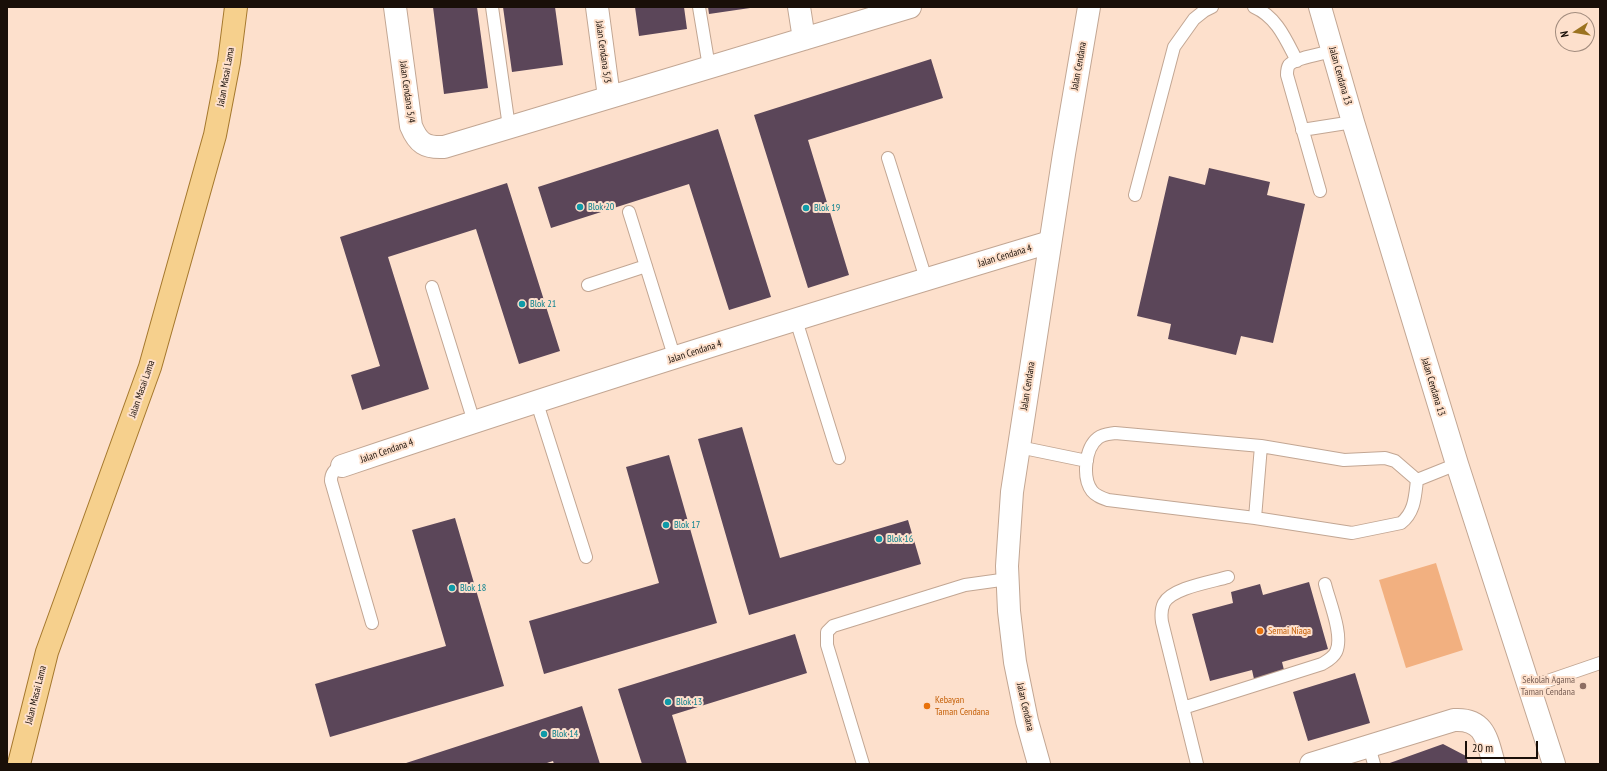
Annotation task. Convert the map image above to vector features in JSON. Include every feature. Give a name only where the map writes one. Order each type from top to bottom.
[{"type":"main road","name":"Jalan Masai Lama","points":[[19,764],[47,652],[150,367],[215,135],[229,62],[236,7]]},
{"type":"street","name":"Jalan Cendana 5/4","points":[[395,7],[411,126],[415,136],[423,144],[433,147],[452,144],[903,8]]},
{"type":"street","name":"Jalan Cendana 5/3","points":[[597,7],[609,97]]},
{"type":"street","points":[[799,7],[804,39]]},
{"type":"street","name":"Jalan Cendana","points":[[1040,764],[1027,720],[1015,662],[1009,610],[1007,566],[1012,492],[1050,242],[1089,7]]},
{"type":"street","name":"Jalan Cendana 13","points":[[1320,7],[1353,122],[1457,464],[1554,764]]},
{"type":"street","name":"Jalan Cendana 4","points":[[342,466],[474,422],[796,320],[1050,242]]},
{"type":"street","points":[[1311,764],[1372,755],[1454,720],[1464,719],[1474,722],[1481,729],[1486,737],[1494,764]]},
{"type":"lane","points":[[492,7],[509,127]]},
{"type":"lane","points":[[699,7],[709,67]]},
{"type":"lane","points":[[1135,195],[1174,47],[1194,19],[1212,7]]},
{"type":"lane","points":[[1254,7],[1267,14],[1274,22],[1297,61]]},
{"type":"lane","points":[[1320,191],[1287,75],[1287,69],[1290,64],[1297,61],[1332,51]]},
{"type":"lane","points":[[1302,130],[1353,122]]},
{"type":"lane","points":[[888,158],[926,279]]},
{"type":"lane","points":[[629,212],[675,359]]},
{"type":"lane","points":[[588,285],[646,266]]},
{"type":"lane","points":[[432,287],[474,422]]},
{"type":"lane","points":[[796,320],[839,458]]},
{"type":"lane","points":[[537,402],[586,557]]},
{"type":"lane","points":[[1115,433],[1261,446],[1344,460],[1390,459],[1395,461],[1417,480],[1412,511],[1401,523],[1352,532],[1255,518],[1108,500],[1099,497],[1092,491],[1087,482],[1087,461],[1091,446],[1097,439],[1106,434],[1115,433]]},
{"type":"lane","points":[[1255,518],[1261,446]]},
{"type":"lane","points":[[1019,447],[1087,461]]},
{"type":"lane","points":[[1417,480],[1457,464]]},
{"type":"lane","points":[[342,466],[334,470],[332,481],[372,622]]},
{"type":"lane","points":[[1197,764],[1162,622],[1161,612],[1164,603],[1170,596],[1179,591],[1228,577]]},
{"type":"lane","points":[[863,764],[827,645],[827,632],[833,626],[965,585],[1008,579]]},
{"type":"lane","points":[[1183,708],[1322,664],[1330,660],[1336,652],[1339,643],[1325,584]]},
{"type":"lane","points":[[1530,687],[1600,663]]},
{"type":"shaded area","points":[[1436,563],[1463,650],[1406,668],[1379,580]]},
{"type":"building","points":[[433,7],[477,7],[488,88],[444,94]]},
{"type":"building","points":[[503,7],[555,7],[563,65],[512,72]]},
{"type":"building","points":[[635,7],[684,7],[687,29],[639,36]]},
{"type":"building","points":[[708,7],[750,7],[750,8],[709,14]]},
{"type":"building","name":"Blok 19","points":[[931,59],[943,98],[808,140],[849,275],[808,288],[754,115]]},
{"type":"building","name":"Blok 20","points":[[718,129],[771,297],[729,310],[689,184],[551,228],[538,187]]},
{"type":"building","points":[[1209,168],[1270,182],[1267,195],[1305,204],[1273,343],[1241,336],[1236,355],[1168,339],[1171,324],[1137,316],[1169,176],[1205,185]]},
{"type":"building","name":"Blok 21","points":[[507,183],[560,351],[519,364],[476,229],[388,257],[429,389],[362,410],[351,375],[380,366],[340,237]]},
{"type":"building","name":"Blok 16","points":[[742,427],[780,558],[908,520],[921,564],[749,615],[698,439]]},
{"type":"building","name":"Blok 17","points":[[669,455],[717,623],[544,674],[529,621],[659,583],[626,467]]},
{"type":"building","name":"Blok 18","points":[[455,518],[504,686],[330,737],[315,684],[446,646],[412,530]]},
{"type":"building","name":"Semai Niaga","points":[[1309,582],[1328,649],[1282,662],[1284,670],[1254,679],[1252,670],[1210,681],[1192,614],[1233,603],[1231,592],[1260,584],[1263,595]]},
{"type":"building","name":"Blok 13","points":[[795,634],[807,673],[672,715],[687,764],[642,764],[618,689]]},
{"type":"building","points":[[1355,673],[1370,723],[1308,741],[1293,692]]},
{"type":"building","name":"Blok 14","points":[[582,706],[600,764],[554,764],[553,761],[544,764],[403,764]]},
{"type":"building","points":[[1443,744],[1466,756],[1468,764],[1387,764]]},
{"type":"place","name":"Blok 20","points":[[580,207]]},
{"type":"place","name":"Blok 19","points":[[806,208]]},
{"type":"place","name":"Blok 21","points":[[522,304]]},
{"type":"place","name":"Blok 17","points":[[666,525]]},
{"type":"place","name":"Blok 16","points":[[879,539]]},
{"type":"place","name":"Blok 18","points":[[452,588]]},
{"type":"place","name":"Semai Niaga","points":[[1260,631]]},
{"type":"place","name":"Sekolah Agama Taman Cendana","points":[[1583,686]]},
{"type":"place","name":"Blok 13","points":[[668,702]]},
{"type":"place","name":"Kebayan Taman Cendana","points":[[927,706]]},
{"type":"place","name":"Blok 14","points":[[544,734]]}]
